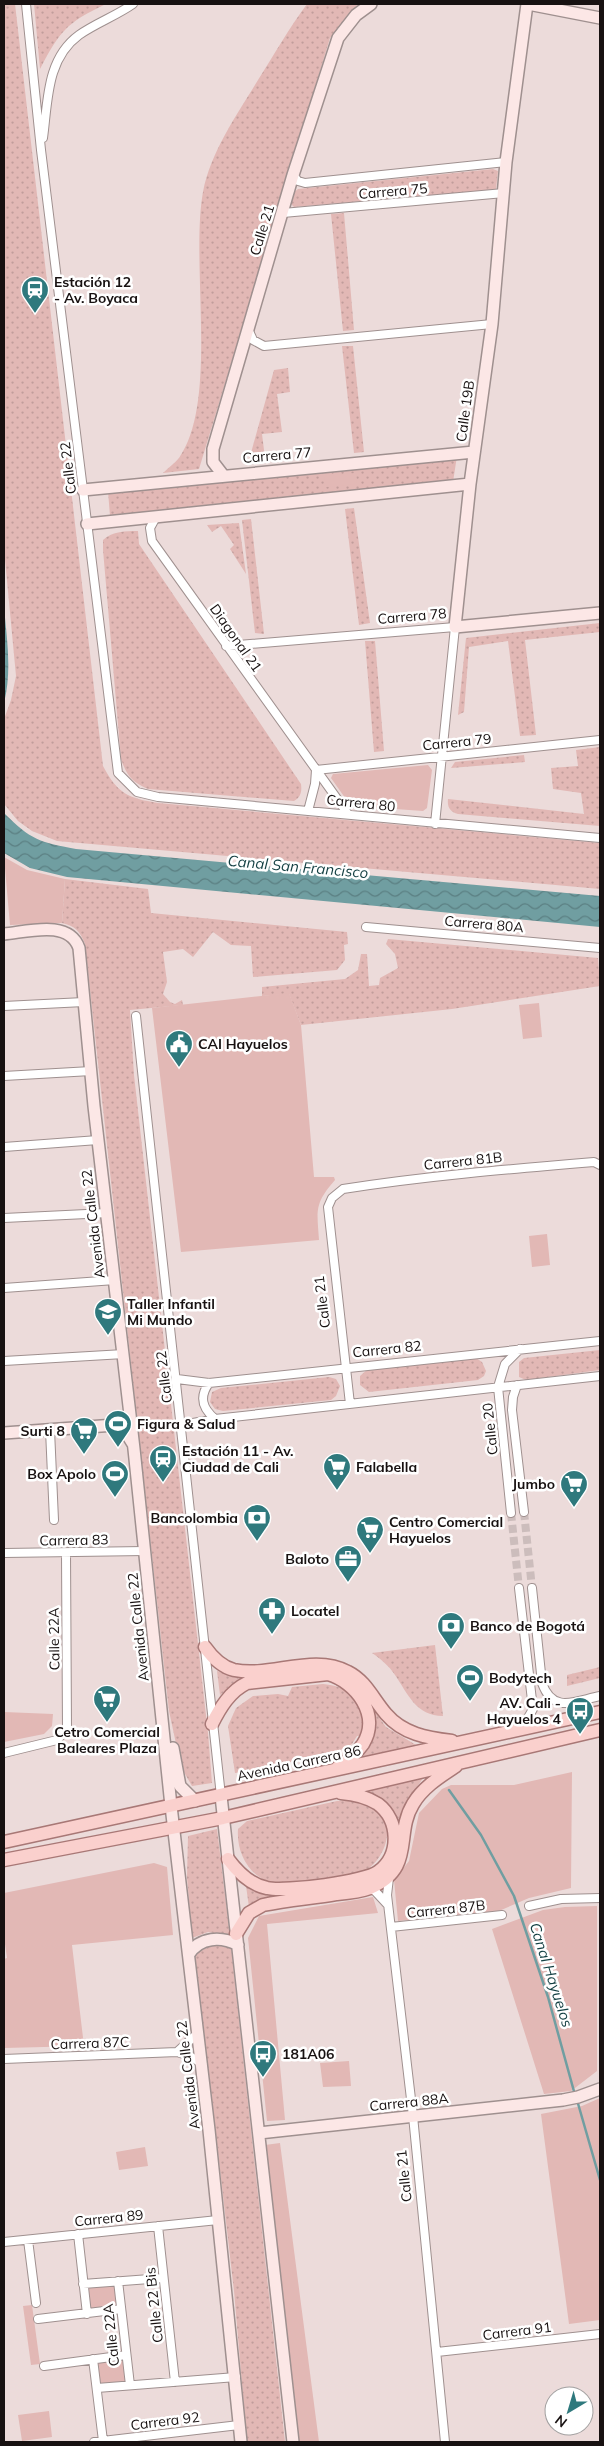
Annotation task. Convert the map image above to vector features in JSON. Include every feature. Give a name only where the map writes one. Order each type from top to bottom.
[{"type":"main road","points":[[205,1647],[220,1664],[234,1670],[305,1666],[337,1667],[362,1681],[385,1714],[395,1723],[417,1735],[459,1742]]},
{"type":"main road","points":[[212,1724],[221,1706],[237,1688],[247,1683],[328,1674],[336,1677],[355,1689],[364,1701],[368,1723],[362,1745],[332,1772]]},
{"type":"main road","name":"Avenida Carrera 86","points":[[4,1842],[332,1772],[459,1742],[518,1731],[600,1712]]},
{"type":"main road","points":[[4,1860],[223,1818],[600,1730]]},
{"type":"main road","points":[[237,1940],[249,1913],[263,1905],[368,1889],[391,1872],[403,1852],[408,1815],[413,1804],[432,1782],[464,1761]]},
{"type":"main road","points":[[228,1859],[244,1876],[268,1889],[339,1883],[367,1878],[379,1871],[387,1863],[394,1847],[395,1831],[391,1820],[378,1805],[369,1799],[353,1794],[332,1792]]},
{"type":"street","name":"Calle 22","points":[[26,4],[41,150],[116,766],[124,781]]},
{"type":"street","name":"Calle 22","points":[[41,150],[53,71],[63,48],[79,35],[133,4]]},
{"type":"street","name":"Calle 21","points":[[223,475],[213,462],[212,448],[293,175],[338,38],[356,15],[371,4]]},
{"type":"street","points":[[528,4],[600,18]]},
{"type":"street","name":"Calle 19B","points":[[435,824],[470,484],[492,324],[506,162],[528,4]]},
{"type":"street","name":"Carrera 75","points":[[293,175],[298,181],[305,183],[506,162]]},
{"type":"street","name":"Carrera 75","points":[[283,213],[504,194]]},
{"type":"street","points":[[248,326],[253,340],[264,346],[492,324]]},
{"type":"street","name":"Carrera 77","points":[[83,490],[474,452]]},
{"type":"street","points":[[87,524],[470,484]]},
{"type":"street","name":"Diagonal 21","points":[[156,516],[150,528],[152,541],[316,770]]},
{"type":"street","name":"Carrera 78","points":[[226,646],[600,614]]},
{"type":"street","name":"Carrera 79","points":[[316,770],[600,740]]},
{"type":"street","points":[[308,811],[316,784],[316,770]]},
{"type":"street","points":[[316,770],[348,814]]},
{"type":"street","name":"Carrera 80","points":[[124,781],[137,792],[158,797],[600,838]]},
{"type":"street","name":"Carrera 80A","points":[[366,927],[600,948]]},
{"type":"street","name":"Avenida Calle 22","points":[[4,934],[59,930],[70,934],[79,948],[98,1140],[129,1398],[171,1806],[202,2064],[236,2377],[241,2442]]},
{"type":"street","points":[[4,1006],[84,1002]]},
{"type":"street","name":"Calle 22","points":[[136,1016],[182,1425],[220,1796]]},
{"type":"street","points":[[4,1076],[91,1071]]},
{"type":"street","points":[[4,1147],[98,1140]]},
{"type":"street","name":"Carrera 81B","points":[[332,1198],[343,1189],[388,1182],[594,1162],[600,1165]]},
{"type":"street","name":"Calle 21","points":[[332,1198],[328,1208],[350,1404]]},
{"type":"street","points":[[4,1218],[107,1212]]},
{"type":"street","points":[[4,1288],[115,1280]]},
{"type":"street","name":"Carrera 82","points":[[177,1379],[209,1383],[600,1341]]},
{"type":"street","name":"Calle 20","points":[[511,1513],[498,1387],[505,1364],[520,1349]]},
{"type":"street","points":[[4,1361],[124,1354]]},
{"type":"street","points":[[182,1425],[215,1419],[600,1376]]},
{"type":"street","points":[[209,1383],[203,1393],[203,1403],[208,1413],[215,1419]]},
{"type":"street","name":"Calle 20","points":[[517,1385],[513,1397],[512,1410],[524,1512]]},
{"type":"street","points":[[4,1433],[115,1425],[124,1416],[129,1398]]},
{"type":"street","points":[[115,1425],[128,1436],[134,1449]]},
{"type":"street","points":[[50,1430],[54,1520]]},
{"type":"street","name":"Carrera 83","points":[[4,1553],[145,1551]]},
{"type":"street","name":"Calle 22A","points":[[4,1753],[57,1740],[65,1734],[67,1724],[66,1552]]},
{"type":"street","points":[[518,1731],[529,1718],[533,1709],[519,1588]]},
{"type":"street","points":[[532,1588],[542,1683],[545,1692],[550,1699],[565,1704],[600,1696]]},
{"type":"street","name":"Avenida Calle 22","points":[[161,1706],[172,1739],[176,1777],[183,1791],[196,1801]]},
{"type":"street","points":[[220,1796],[293,2442]]},
{"type":"street","name":"Calle 21","points":[[391,1872],[387,1885],[388,1907],[413,2116],[445,2442]]},
{"type":"street","points":[[368,1889],[380,1895],[388,1907]]},
{"type":"street","points":[[529,1906],[561,1899],[600,1898]]},
{"type":"street","name":"Carrera 87B","points":[[391,1927],[502,1916]]},
{"type":"street","points":[[189,1954],[197,1945],[211,1939],[237,1940]]},
{"type":"street","points":[[177,2052],[198,2033]]},
{"type":"street","name":"Carrera 87C","points":[[4,2059],[177,2052],[190,2056],[202,2064]]},
{"type":"street","name":"Carrera 88A","points":[[259,2133],[563,2100],[578,2098],[600,2089]]},
{"type":"street","name":"Carrera 89","points":[[4,2242],[218,2220]]},
{"type":"street","name":"Calle 22 Bis","points":[[158,2226],[175,2382]]},
{"type":"street","points":[[78,2234],[87,2314]]},
{"type":"street","points":[[28,2240],[36,2303]]},
{"type":"street","points":[[83,2284],[163,2278]]},
{"type":"street","name":"Calle 22A","points":[[118,2281],[130,2385]]},
{"type":"street","points":[[38,2319],[121,2310]]},
{"type":"street","name":"Carrera 91","points":[[437,2352],[600,2334]]},
{"type":"street","points":[[44,2366],[126,2355]]},
{"type":"street","points":[[93,2359],[103,2441]]},
{"type":"street","points":[[97,2388],[236,2377]]},
{"type":"street","name":"Carrera 92","points":[[94,2442],[239,2425]]},
{"type":"shaded area","points":[[4,4],[15,4],[103,766],[108,775],[119,789],[125,793],[139,799],[158,803],[600,843],[600,889],[57,841],[32,831],[18,821],[4,804],[4,719],[11,700],[16,676],[4,549]]},
{"type":"shaded area","points":[[34,4],[106,4],[82,17],[66,29],[53,45],[40,69]]},
{"type":"shaded area","points":[[307,4],[358,4],[330,38],[199,469],[163,473],[179,458],[191,433],[198,402],[201,368],[200,221],[203,192],[207,177],[218,148],[233,120]]},
{"type":"shaded area","points":[[493,169],[498,171],[496,189],[493,190],[294,207],[291,204],[293,193],[298,189]]},
{"type":"shaded area","points":[[344,213],[354,330],[343,331],[331,214]]},
{"type":"shaded area","points":[[342,346],[353,346],[364,452],[354,453]]},
{"type":"shaded area","points":[[288,368],[290,392],[277,394],[282,432],[262,434],[265,458],[249,460],[274,370]]},
{"type":"shaded area","points":[[457,456],[453,482],[110,516],[108,491]]},
{"type":"shaded area","points":[[356,473],[357,484],[325,487],[324,476]]},
{"type":"shaded area","points":[[354,508],[370,623],[359,625],[345,509]]},
{"type":"shaded area","points":[[251,519],[264,634],[255,633],[242,520]]},
{"type":"shaded area","points":[[239,523],[246,574],[230,549],[234,545],[221,526],[212,532],[207,525]]},
{"type":"shaded area","points":[[138,531],[139,544],[301,784],[300,794],[294,801],[148,789],[134,781],[126,770],[121,759],[103,540],[115,533]]},
{"type":"shaded area","points":[[600,623],[600,632],[525,640],[536,735],[520,736],[508,641],[469,647],[464,712],[458,715],[466,638]]},
{"type":"shaded area","points":[[365,641],[375,641],[384,751],[374,752]]},
{"type":"shaded area","points":[[600,747],[600,826],[458,814],[449,807],[448,799],[584,814],[581,793],[553,789],[551,768],[578,766],[576,750]]},
{"type":"shaded area","points":[[524,755],[525,762],[451,768],[455,762]]},
{"type":"shaded area","points":[[428,765],[432,770],[427,808],[423,811],[353,806],[331,778],[333,774]]},
{"type":"shaded area","points":[[4,857],[27,870],[65,879],[62,923],[10,925]]},
{"type":"shaded area","points":[[65,879],[148,889],[151,913],[347,932],[348,944],[344,945],[345,960],[337,970],[253,977],[251,946],[231,945],[213,932],[193,957],[183,949],[163,952],[167,982],[163,994],[170,1002],[175,1004],[182,1000],[183,1005],[130,1010],[134,1075],[212,1783],[192,1786],[181,1767],[169,1711],[85,944],[76,930],[62,923]]},
{"type":"shaded area","points":[[388,939],[598,958],[600,986],[452,1009],[301,1025],[289,994],[262,996],[262,987],[345,979],[358,970],[361,954],[367,954],[369,986],[379,985],[380,978],[398,968],[395,954],[386,944]]},
{"type":"shaded area","points":[[289,993],[301,1025],[314,1177],[334,1177],[335,1180],[323,1195],[318,1208],[319,1240],[181,1252],[152,1008]]},
{"type":"shaded area","points":[[539,1003],[542,1037],[523,1039],[519,1005]]},
{"type":"shaded area","points":[[547,1234],[550,1265],[532,1267],[529,1236]]},
{"type":"shaded area","points":[[600,1350],[600,1370],[526,1380],[519,1377],[519,1362],[524,1358]]},
{"type":"shaded area","points":[[476,1358],[482,1362],[486,1371],[484,1376],[478,1380],[369,1392],[360,1385],[360,1376],[368,1369]]},
{"type":"shaded area","points":[[329,1377],[336,1379],[340,1386],[336,1396],[331,1400],[223,1411],[215,1409],[210,1402],[212,1392],[221,1388]]},
{"type":"shaded area","points":[[435,1645],[443,1716],[434,1715],[419,1708],[390,1669],[372,1653]]},
{"type":"shaded area","points":[[600,1667],[600,1678],[567,1686],[567,1675]]},
{"type":"shaded area","points":[[217,1671],[237,1677],[248,1677],[237,1682],[220,1695]]},
{"type":"shaded area","points":[[323,1684],[344,1689],[356,1700],[362,1716],[363,1736],[357,1736],[352,1744],[343,1749],[296,1759],[277,1769],[235,1773],[228,1726],[236,1708],[253,1696],[278,1694],[288,1696],[292,1687]]},
{"type":"shaded area","points":[[372,1708],[386,1727],[416,1745],[360,1759],[365,1753],[373,1735]]},
{"type":"shaded area","points":[[4,1712],[53,1714],[52,1726],[44,1734],[4,1742]]},
{"type":"shaded area","points":[[572,1772],[571,1888],[529,1898],[499,1911],[398,1921],[394,1880],[409,1861],[419,1813],[442,1789],[451,1785],[514,1785]]},
{"type":"shaded area","points":[[423,1778],[402,1810],[399,1826],[394,1814],[387,1805],[367,1791]]},
{"type":"shaded area","points":[[352,1800],[374,1808],[382,1816],[386,1825],[385,1845],[374,1864],[366,1871],[348,1877],[280,1884],[261,1878],[248,1866],[243,1857],[238,1839],[238,1829],[247,1821],[337,1801]]},
{"type":"shaded area","points":[[217,1829],[230,1936],[208,1932],[192,1938],[187,1877],[188,1836]]},
{"type":"shaded area","points":[[154,1863],[167,1867],[173,1935],[72,1945],[84,2046],[4,2048],[4,1959],[7,1958],[4,1937],[4,1893]]},
{"type":"shaded area","points":[[246,1886],[267,1895],[278,1896],[249,1907]]},
{"type":"shaded area","points":[[373,1897],[378,1913],[267,1924],[285,2120],[267,2121],[248,1938],[259,1916]]},
{"type":"shaded area","points":[[597,1906],[597,2071],[571,2091],[544,2094],[492,1929],[543,1910]]},
{"type":"shaded area","points":[[210,1946],[231,1946],[285,2442],[247,2442],[234,2291],[195,1954]]},
{"type":"shaded area","points":[[349,2061],[351,2086],[323,2087],[320,2063]]},
{"type":"shaded area","points":[[600,2098],[600,2320],[569,2324],[541,2114],[582,2106]]},
{"type":"shaded area","points":[[280,2143],[319,2442],[299,2442],[265,2145]]},
{"type":"shaded area","points":[[145,2147],[148,2166],[119,2170],[116,2152]]},
{"type":"shaded area","points":[[117,2283],[119,2309],[88,2311],[85,2285]]},
{"type":"shaded area","points":[[32,2305],[40,2364],[31,2365],[23,2306]]},
{"type":"shaded area","points":[[124,2358],[127,2383],[99,2386],[96,2362]]},
{"type":"shaded area","points":[[49,2411],[52,2437],[22,2441],[18,2415]]},
{"type":"water","points":[[4,607],[8,679],[4,703]]},
{"type":"water","points":[[4,813],[21,829],[36,839],[76,849],[600,896],[600,927],[67,877],[30,868],[4,853]]},
{"type":"waterway","name":"Canal Hayuelos","points":[[449,1790],[481,1835],[514,1896],[548,1997],[575,2095]]},
{"type":"waterway","name":"Canal Hayuelos","points":[[577,2100],[600,2180]]},
{"type":"tunnel","points":[[524,1512],[532,1588]]},
{"type":"tunnel","points":[[511,1513],[519,1588]]},
{"type":"place","name":"Estación 12 - Av. Boyaca","points":[[35,314]]},
{"type":"place","name":"CAI Hayuelos","points":[[179,1068]]},
{"type":"place","name":"Taller Infantil Mi Mundo","points":[[108,1336]]},
{"type":"place","name":"Figura & Salud","points":[[118,1448]]},
{"type":"place","name":"Surti 8","points":[[84,1455]]},
{"type":"place","name":"Estación 11 - Av. Ciudad de Cali","points":[[163,1483]]},
{"type":"place","name":"Falabella","points":[[337,1491]]},
{"type":"place","name":"Box Apolo","points":[[115,1498]]},
{"type":"place","name":"Jumbo","points":[[574,1508]]},
{"type":"place","name":"Bancolombia","points":[[257,1542]]},
{"type":"place","name":"Centro Comercial Hayuelos","points":[[370,1554]]},
{"type":"place","name":"Baloto","points":[[348,1583]]},
{"type":"place","name":"Locatel","points":[[272,1635]]},
{"type":"place","name":"Banco de Bogotá","points":[[451,1650]]},
{"type":"place","name":"Bodytech","points":[[470,1702]]},
{"type":"place","name":"Cetro Comercial Baleares Plaza","points":[[107,1723]]},
{"type":"place","name":"AV. Cali - Hayuelos 4","points":[[580,1735]]},
{"type":"place","name":"181A06","points":[[263,2078]]},
{"type":"water label","name":"Canal San Francisco","points":[[298,867]]}]
